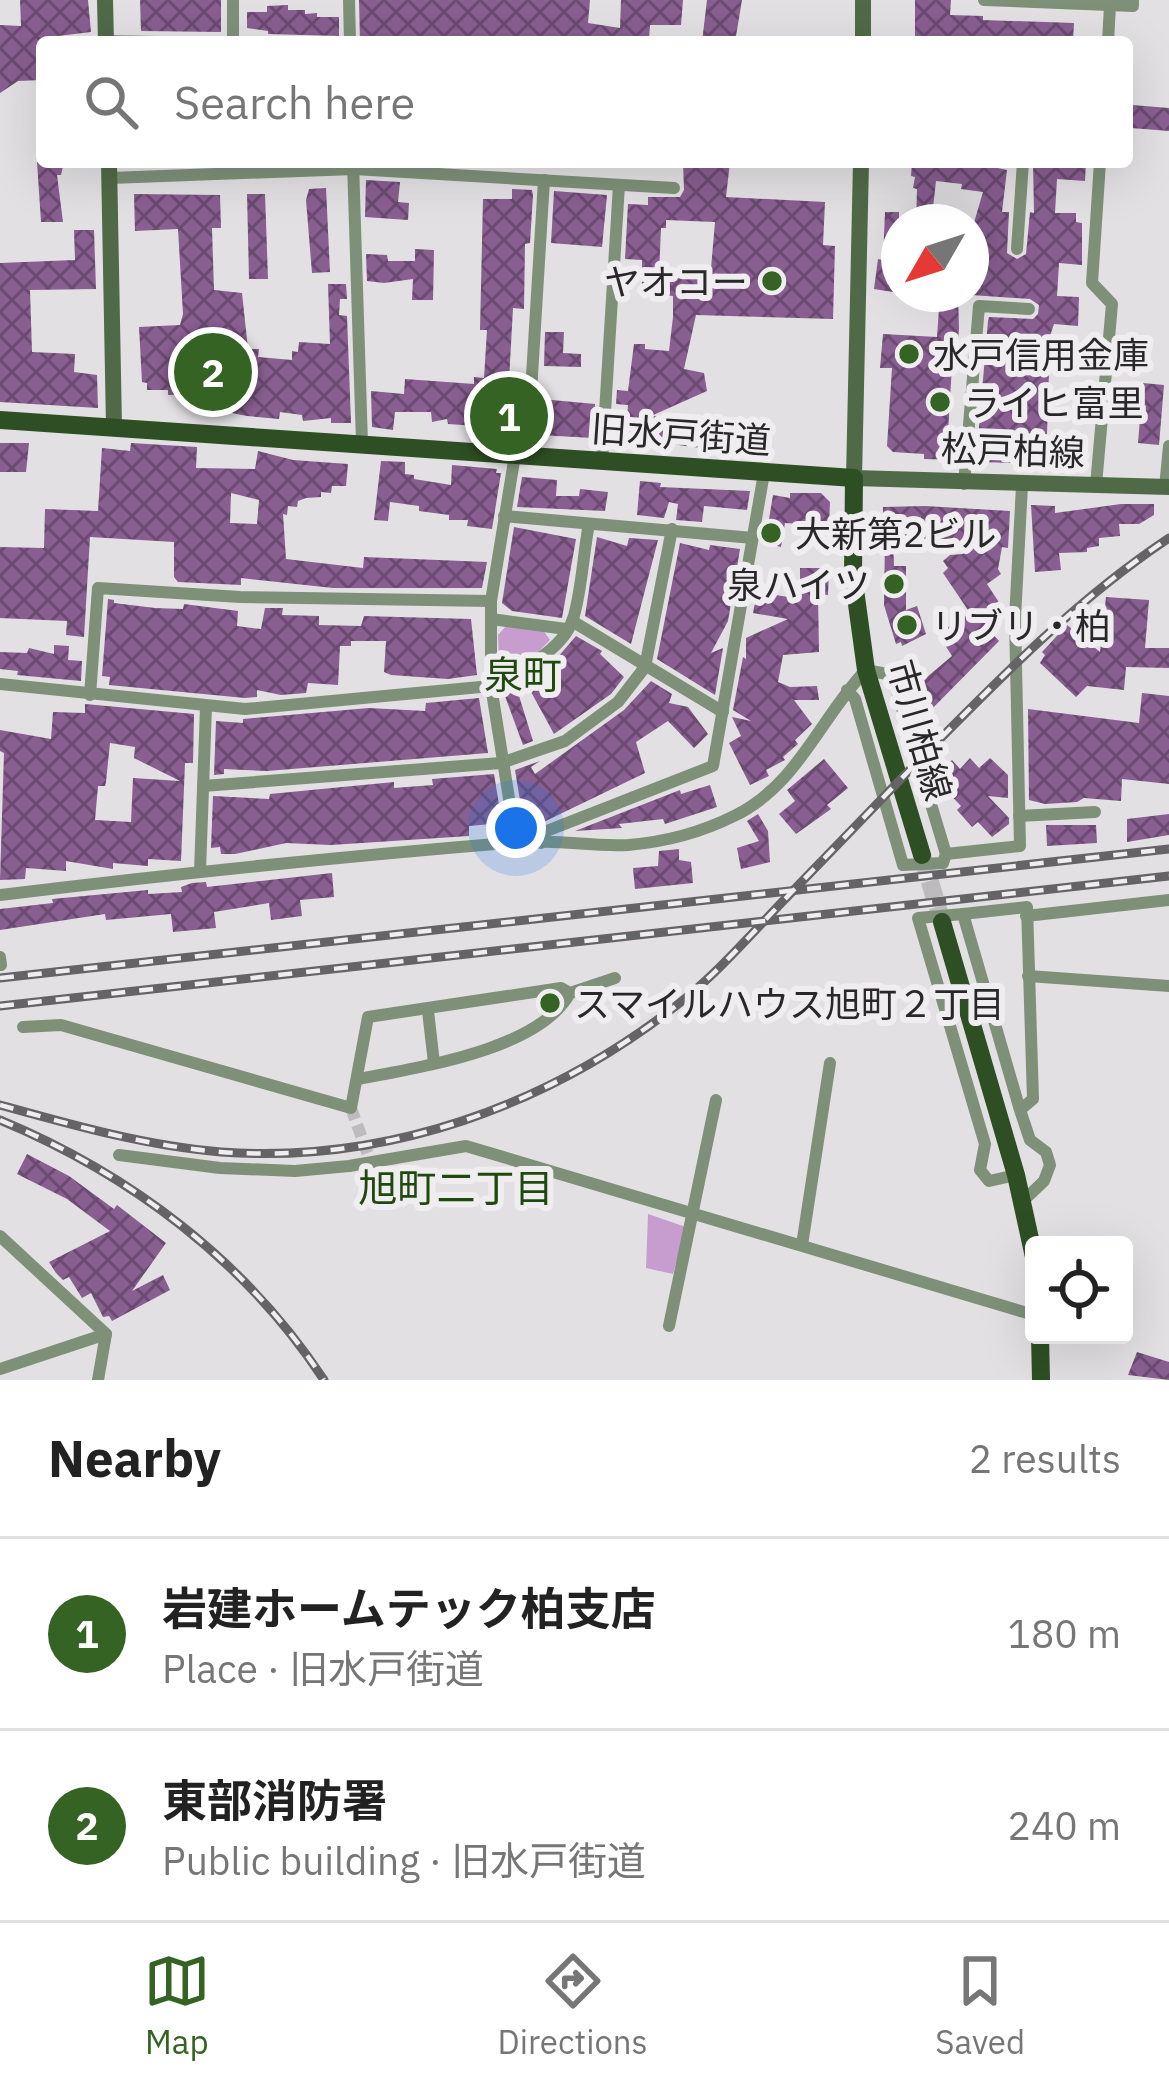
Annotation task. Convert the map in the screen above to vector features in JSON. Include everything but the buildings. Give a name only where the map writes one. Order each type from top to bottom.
[{"type":"main road","name":"旧水戸街道","points":[[0,420],[854,478]]},
{"type":"main road","name":"市川柏線","points":[[854,478],[853,575],[866,670],[922,855]]},
{"type":"main road","points":[[942,922],[1029,1236]]},
{"type":"main road","points":[[1040,1344],[1041,1380]]},
{"type":"street","points":[[105,0],[106,36]]},
{"type":"street","points":[[233,0],[233,36]]},
{"type":"street","points":[[349,0],[350,36]]},
{"type":"street","points":[[863,0],[863,36]]},
{"type":"street","points":[[984,0],[1133,6],[1133,0]]},
{"type":"street","points":[[1108,36],[1110,5]]},
{"type":"street","points":[[114,427],[110,170],[234,168]]},
{"type":"street","points":[[353,168],[362,443]]},
{"type":"street","points":[[434,168],[674,188]]},
{"type":"street","points":[[854,478],[861,168]]},
{"type":"street","points":[[1016,249],[1023,168]]},
{"type":"street","points":[[1096,485],[1112,304],[1092,283],[1100,168]]},
{"type":"street","points":[[516,842],[491,683],[491,601],[521,456],[544,180]]},
{"type":"street","points":[[602,460],[619,185]]},
{"type":"street","points":[[964,484],[979,306],[1029,309]]},
{"type":"street","points":[[1167,487],[1169,446]]},
{"type":"street","points":[[541,843],[539,834],[713,766],[764,473]]},
{"type":"street","name":"松戸柏線","points":[[854,478],[1167,487]]},
{"type":"street","points":[[946,854],[1020,846],[1015,619],[1022,485]]},
{"type":"street","points":[[505,516],[753,538]]},
{"type":"street","points":[[0,684],[245,710],[491,683],[525,668],[569,626],[589,524]]},
{"type":"street","points":[[203,786],[501,763],[546,750],[592,724],[618,702],[645,667],[672,529]]},
{"type":"street","points":[[90,695],[98,588],[264,598],[491,601]]},
{"type":"street","points":[[491,619],[569,626],[723,712]]},
{"type":"street","points":[[0,895],[516,842],[630,844],[692,833],[737,815],[777,788],[804,758],[847,690],[866,670],[892,675],[946,854],[943,863],[902,865],[855,699],[847,690]]},
{"type":"street","points":[[200,871],[206,707]]},
{"type":"street","points":[[1019,816],[1095,812]]},
{"type":"street","points":[[1026,916],[1169,900]]},
{"type":"street","points":[[1016,1175],[988,1181],[980,1170],[985,1144],[918,918],[1027,907],[1033,1099],[1020,1110]]},
{"type":"street","points":[[963,914],[1030,1140],[1046,1152],[1050,1165],[1044,1180],[1022,1202]]},
{"type":"street","points":[[1028,976],[1169,986]]},
{"type":"street","points":[[358,1079],[473,1056],[560,1012],[570,993],[616,978]]},
{"type":"street","points":[[23,1028],[61,1025],[352,1108],[368,1017],[561,988],[570,993]]},
{"type":"street","points":[[428,1011],[434,1063]]},
{"type":"street","points":[[802,1245],[830,1064]]},
{"type":"street","points":[[669,1326],[716,1100]]},
{"type":"street","points":[[119,1155],[220,1168],[295,1171],[466,1146],[1025,1312]]},
{"type":"street","points":[[0,1236],[106,1334]]},
{"type":"street","points":[[0,1369],[106,1334]]},
{"type":"street","points":[[98,1380],[106,1334]]},
{"type":"shaded area","points":[[506,626],[543,630],[550,640],[507,671],[499,664],[498,635]]},
{"type":"shaded area","points":[[648,1214],[686,1227],[673,1274],[646,1268]]},
{"type":"tunnel","points":[[922,855],[942,922]]},
{"type":"tunnel","points":[[351,1108],[371,1163]]},
{"type":"railway","points":[[0,1105],[165,1145],[283,1153],[404,1137],[520,1099],[627,1041],[692,993],[1012,667],[1103,587],[1169,538]]},
{"type":"railway","points":[[0,978],[1169,849]]},
{"type":"railway","points":[[0,1006],[1169,876]]},
{"type":"railway","points":[[0,1120],[94,1167],[182,1226],[259,1297],[324,1380]]},
{"type":"place","name":"ヤオコー","points":[[772,281]]},
{"type":"place","name":"水戸信用金庫","points":[[909,354]]},
{"type":"place","name":"東部消防署","points":[[213,372]]},
{"type":"place","name":"ライヒ富里","points":[[940,402]]},
{"type":"place","name":"岩建ホームテック柏支店","points":[[509,416]]},
{"type":"place","name":"大新第2ビル","points":[[771,533]]},
{"type":"place","name":"泉ハイツ","points":[[894,584]]},
{"type":"place","name":"リブリ・柏","points":[[907,625]]},
{"type":"place","name":"スマイルハウス旭町２丁目","points":[[550,1003]]},
{"type":"district","name":"泉町","points":[[523,674]]},
{"type":"district","name":"旭町二丁目","points":[[456,1187]]}]
